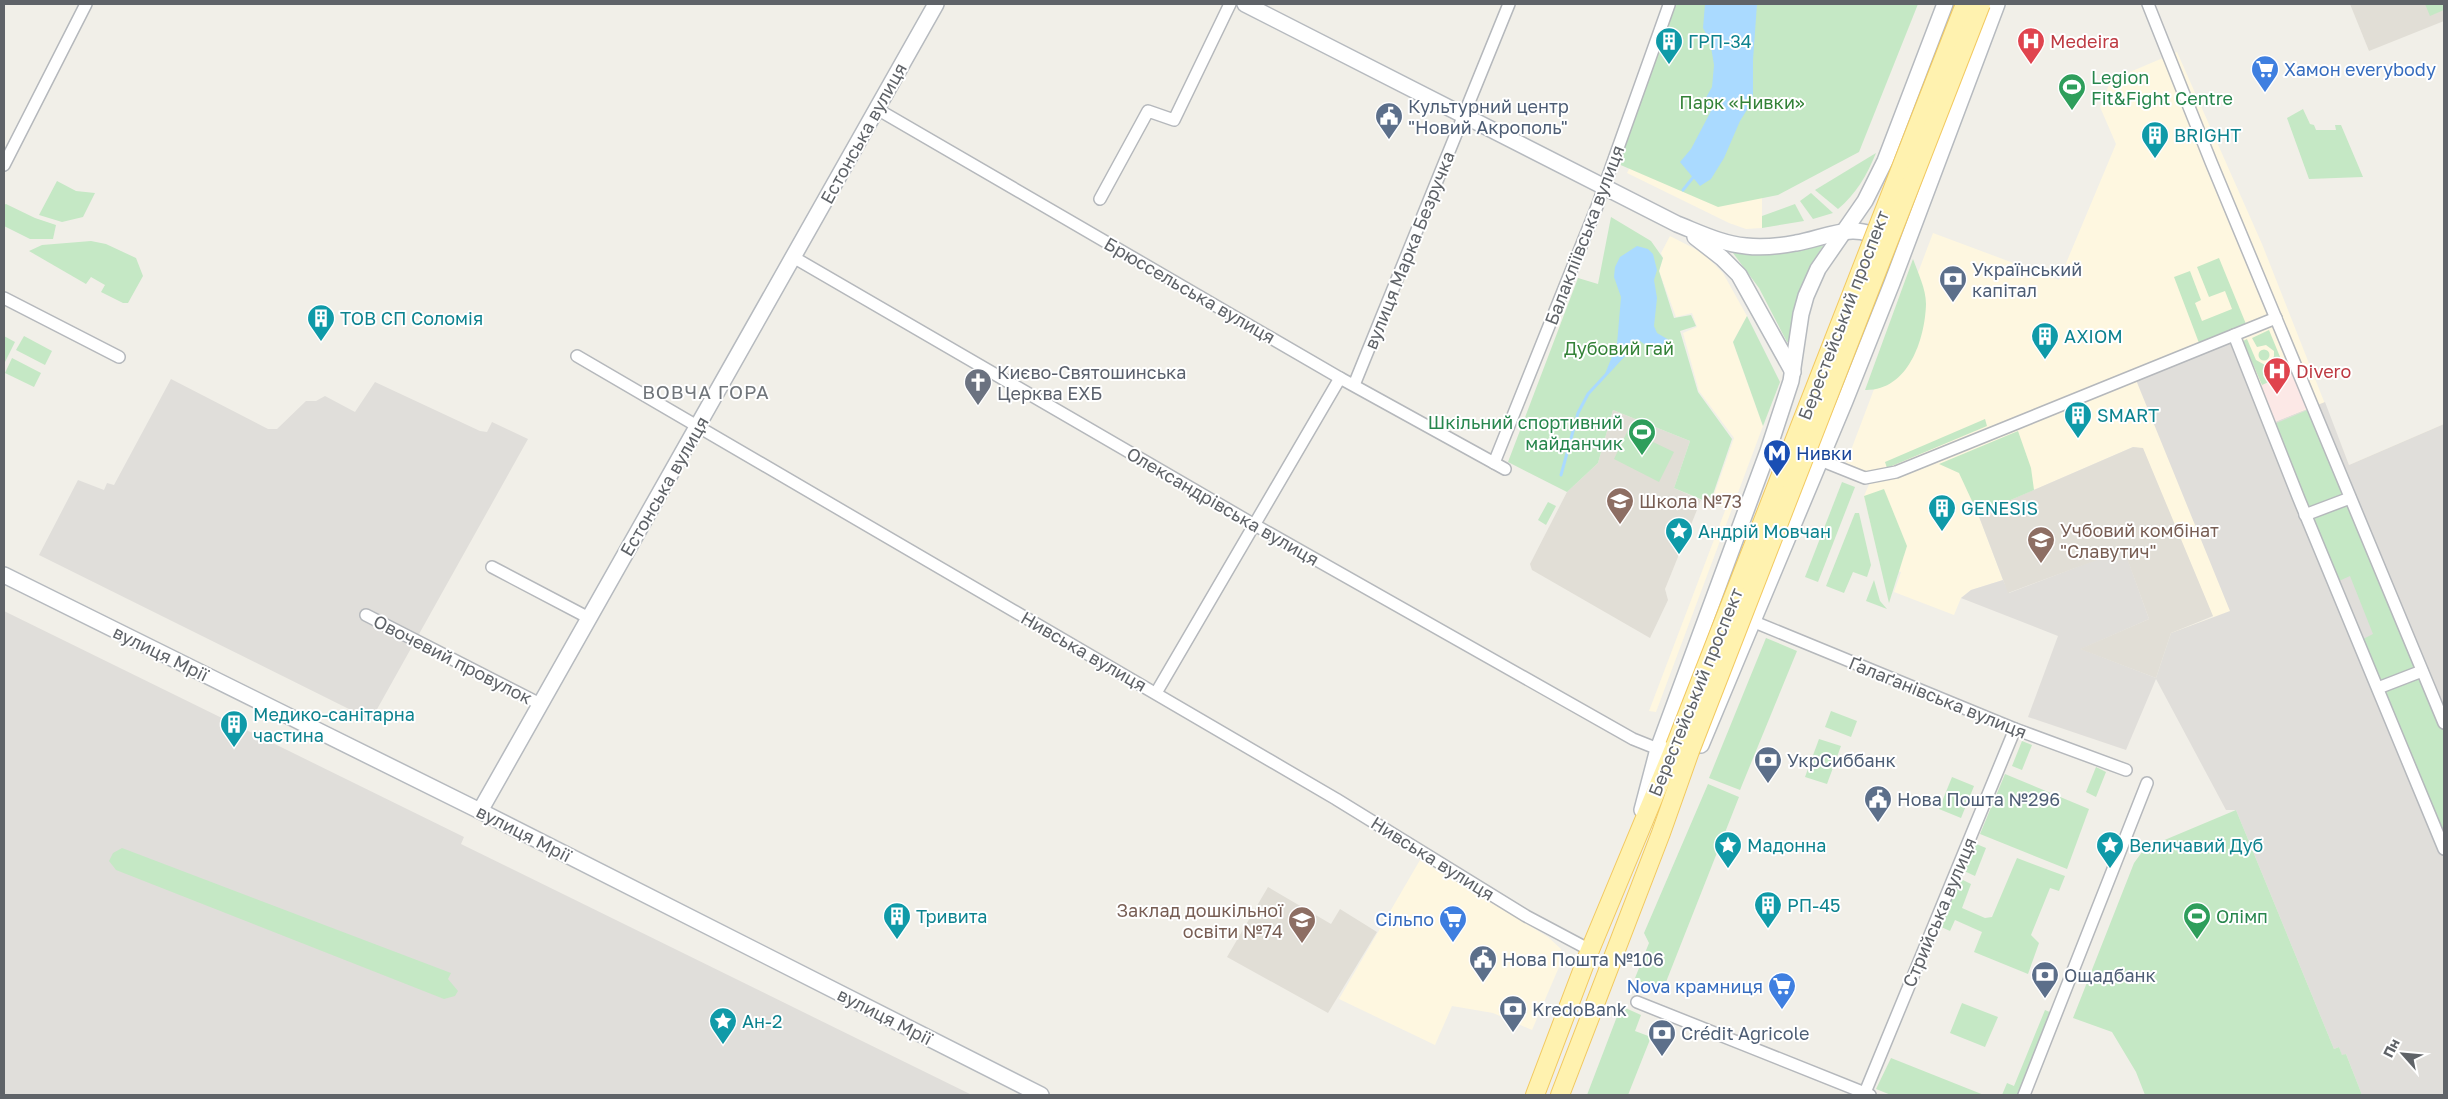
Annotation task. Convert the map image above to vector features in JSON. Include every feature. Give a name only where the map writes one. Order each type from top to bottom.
[{"type":"main road","name":"Естонська вулиця","points":[[480,811],[936,4]]},
{"type":"main road","points":[[1245,4],[1677,224],[1716,240],[1747,246],[1796,243],[1843,231],[1866,232],[1882,242],[1891,264],[1892,283]]},
{"type":"main road","name":"Берестейський проспект","points":[[1661,833],[1674,749],[1793,372],[1801,314],[1806,296],[1818,269],[1865,201],[1885,161],[1945,4]]},
{"type":"main road","name":"Берестейський проспект","points":[[1674,749],[1965,4]]},
{"type":"main road","name":"Берестейський проспект","points":[[1535,1095],[1590,950],[1981,4]]},
{"type":"main road","name":"Берестейський проспект","points":[[1560,1095],[1661,833],[1690,773],[1843,408],[1923,202],[1996,4]]},
{"type":"main road","points":[[1885,161],[1879,185],[1883,203],[1889,209],[1907,212],[1923,202]]},
{"type":"main road","points":[[1677,224],[1722,258],[1739,275],[1793,372]]},
{"type":"main road","points":[[1785,398],[1786,406],[1795,417]]},
{"type":"main road","points":[[1820,424],[1843,408]]},
{"type":"main road","points":[[1768,451],[1786,438]]},
{"type":"main road","points":[[1810,448],[1819,463]]},
{"type":"main road","name":"вулиця Мрії","points":[[4,575],[480,811],[1042,1095]]},
{"type":"street","points":[[4,165],[86,4]]},
{"type":"street","points":[[1100,199],[1148,112],[1174,120],[1230,4]]},
{"type":"street","name":"вулиця Марка Безручка","points":[[1354,385],[1510,4]]},
{"type":"street","points":[[2148,4],[2444,723]]},
{"type":"street","name":"Балакліївська вулиця","points":[[1494,463],[1604,187],[1669,5]]},
{"type":"street","name":"Брюссельська вулиця","points":[[877,109],[1340,378],[1505,469]]},
{"type":"street","name":"Олександрівська вулиця","points":[[793,257],[1253,524],[1633,739],[1674,749]]},
{"type":"street","points":[[4,298],[119,357]]},
{"type":"street","points":[[1819,463],[1865,478],[1896,472],[2276,318]]},
{"type":"street","points":[[2234,335],[2305,515],[2444,849]]},
{"type":"street","name":"Нивська вулиця","points":[[576,356],[698,425],[1336,799],[1526,916],[1590,950]]},
{"type":"street","points":[[1156,693],[1340,378]]},
{"type":"street","points":[[2305,515],[2350,498]]},
{"type":"street","points":[[492,567],[589,618]]},
{"type":"street","name":"Овочевий провулок","points":[[366,615],[540,704]]},
{"type":"street","name":"Ґалаґанівська вулиця","points":[[1752,622],[2015,729],[2126,770]]},
{"type":"street","points":[[2378,688],[2422,671]]},
{"type":"street","name":"Стрийська вулиця","points":[[1866,1094],[2015,729]]},
{"type":"street","points":[[2024,1095],[2147,783]]},
{"type":"street","points":[[1637,1002],[1866,1094]]},
{"type":"shaded area","points":[[2350,4],[2444,4],[2444,21],[2369,51]]},
{"type":"shaded area","points":[[2177,52],[2262,244],[2349,465],[2444,424],[2444,897],[2171,633],[2213,617],[2143,449],[2133,447],[1978,514],[2003,580],[1971,590],[1961,598],[1954,615],[1894,592],[1901,572],[1881,567],[1864,496],[1874,473],[1845,466],[1933,233],[2059,280],[2116,144],[2100,107],[2111,80]]},
{"type":"shaded area","points":[[1635,157],[1762,195],[1762,228],[1746,229],[1729,223],[1627,173]]},
{"type":"shaded area","points":[[1670,236],[1703,253],[1723,273],[1747,316],[1733,342],[1763,426],[1656,712],[1649,711],[1726,508],[1711,503],[1734,438],[1699,391],[1683,333],[1697,327],[1692,313],[1676,317],[1659,271],[1663,258],[1661,253]]},
{"type":"shaded area","points":[[2232,342],[2266,425],[2325,402],[2349,465],[2444,424],[2444,1095],[2362,1095],[2346,1054],[2342,1056],[2339,1047],[2334,1049],[2236,810],[2226,810],[2156,679],[2126,750],[2028,717],[2058,636],[1961,598],[1971,590],[2003,580],[2009,593],[2124,549],[2149,619],[2081,649],[2156,678],[2171,633],[2230,611],[2136,380]]},
{"type":"shaded area","points":[[2293,372],[2308,408],[2273,423],[2258,386]]},
{"type":"shaded area","points":[[171,379],[268,429],[277,429],[306,401],[316,401],[325,396],[355,412],[375,382],[480,431],[487,432],[492,422],[528,439],[371,720],[39,555],[78,480],[104,490],[107,483],[114,485]]},
{"type":"shaded area","name":"Школа №73","points":[[1613,410],[1690,441],[1674,488],[1701,500],[1665,589],[1668,600],[1650,638],[1532,570],[1530,564],[1567,492],[1598,463]]},
{"type":"shaded area","name":"Учбовий комбінат \"Славутич\"","points":[[2133,447],[2143,448],[2213,616],[2171,633],[2156,678],[2080,649],[2149,619],[2124,550],[2008,593],[1978,514]]},
{"type":"shaded area","points":[[4,611],[464,837],[461,844],[972,1095],[4,1095]]},
{"type":"shaded area","points":[[1420,860],[1548,937],[1561,949],[1562,960],[1532,1030],[1493,1013],[1452,1006],[1435,1045],[1339,999]]},
{"type":"shaded area","name":"Заклад дошкільної освіти №74","points":[[1268,887],[1331,924],[1340,909],[1377,932],[1328,1013],[1227,957]]},
{"type":"green space","name":"Парк «Нивки»","points":[[1664,4],[1918,4],[1859,152],[1778,195],[1718,207],[1616,163]]},
{"type":"green space","points":[[2425,4],[2444,4],[2444,10],[2430,16]]},
{"type":"green space","points":[[2303,109],[2310,124],[2314,125],[2316,130],[2336,130],[2335,125],[2341,125],[2363,177],[2309,179],[2287,118]]},
{"type":"green space","points":[[1876,153],[1860,184],[1838,209],[1815,190]]},
{"type":"green space","points":[[57,181],[76,191],[95,193],[83,217],[62,222],[39,215]]},
{"type":"green space","points":[[1811,193],[1833,213],[1813,219],[1800,201]]},
{"type":"green space","points":[[6,204],[35,218],[56,225],[53,239],[30,239],[4,226],[4,205]]},
{"type":"green space","points":[[1795,204],[1804,221],[1762,228],[1762,216]]},
{"type":"green space","name":"Дубовий гай","points":[[1611,217],[1651,241],[1663,258],[1659,271],[1674,318],[1691,315],[1696,326],[1680,331],[1698,392],[1732,439],[1710,503],[1674,488],[1690,441],[1613,410],[1598,463],[1567,492],[1508,462],[1578,278],[1598,284]]},
{"type":"green space","points":[[91,241],[106,244],[136,258],[143,276],[128,303],[123,303],[101,292],[105,285],[91,277],[86,284],[29,251],[42,245]]},
{"type":"green space","points":[[1822,244],[1823,246],[1804,280],[1793,316],[1790,342],[1787,342],[1759,288],[1733,253]]},
{"type":"green space","points":[[2219,258],[2246,324],[2199,343],[2174,277],[2190,271],[2201,300],[2195,303],[2202,321],[2232,309],[2225,291],[2209,297],[2197,267]]},
{"type":"green space","points":[[1913,259],[1926,298],[1925,318],[1918,347],[1903,373],[1893,382],[1880,388],[1865,390]]},
{"type":"green space","points":[[1747,316],[1780,382],[1763,426],[1733,342]]},
{"type":"green space","points":[[2269,330],[2287,374],[2277,378],[2270,364],[2274,351],[2266,345],[2257,347],[2252,338]]},
{"type":"green space","points":[[4,336],[15,342],[4,364]]},
{"type":"green space","points":[[24,336],[52,351],[45,365],[16,350]]},
{"type":"green space","points":[[2247,339],[2256,360],[2265,365],[2271,381],[2262,385],[2243,341]]},
{"type":"green space","points":[[2262,350],[2266,350],[2269,355],[2268,359],[2262,360],[2259,357],[2259,353]]},
{"type":"green space","points":[[12,358],[41,373],[34,387],[5,373]]},
{"type":"green space","points":[[2310,409],[2344,494],[2308,510],[2274,424]]},
{"type":"green space","points":[[1985,419],[1987,426],[1887,468],[1885,462]]},
{"type":"green space","points":[[1628,430],[1674,452],[1659,482],[1614,459]]},
{"type":"green space","points":[[2018,431],[2031,468],[2034,490],[1978,514],[1959,473],[1939,464]]},
{"type":"green space","points":[[1842,482],[1855,487],[1818,582],[1805,577]]},
{"type":"green space","points":[[1884,489],[1907,546],[1889,603],[1864,496]]},
{"type":"green space","points":[[1548,502],[1556,506],[1546,525],[1538,520]]},
{"type":"green space","points":[[2348,504],[2416,669],[2380,682],[2363,639],[2373,634],[2350,576],[2339,581],[2312,518]]},
{"type":"green space","points":[[1855,513],[1859,513],[1871,565],[1867,577],[1853,572],[1844,593],[1826,586]]},
{"type":"green space","points":[[1874,580],[1880,601],[1887,609],[1866,601]]},
{"type":"green space","points":[[1766,638],[1797,651],[1740,790],[1709,778]]},
{"type":"green space","points":[[2420,676],[2444,733],[2444,835],[2384,691]]},
{"type":"green space","points":[[1831,711],[1857,721],[1851,737],[1825,727]]},
{"type":"green space","points":[[1819,739],[1841,746],[1827,784],[1805,777]]},
{"type":"green space","points":[[2022,741],[2032,745],[2022,770],[2012,766]]},
{"type":"green space","points":[[2096,767],[2106,772],[2096,797],[2086,792]]},
{"type":"green space","points":[[2005,774],[2089,809],[2067,869],[1980,834]]},
{"type":"green space","points":[[1952,777],[1974,786],[1961,818],[1939,809]]},
{"type":"green space","points":[[1708,784],[1739,797],[1666,982],[1659,993],[1635,978],[1649,943],[1644,933]]},
{"type":"green space","name":"Олімп","points":[[2236,810],[2334,1049],[2339,1047],[2342,1055],[2346,1054],[2362,1095],[2145,1095],[2136,1072],[2112,1032],[2073,1018],[2134,863],[2142,852],[2155,844]]},
{"type":"green space","points":[[1974,843],[1986,848],[1975,876],[1962,870]]},
{"type":"green space","points":[[122,848],[451,973],[448,979],[458,991],[455,996],[444,999],[116,870],[109,861],[113,853]]},
{"type":"green space","points":[[2017,858],[2065,876],[2059,891],[2050,888],[2031,935],[2039,943],[2028,974],[1974,952],[1982,932],[1955,920],[1950,931],[1939,926],[1959,878],[1971,884],[1962,908],[1985,918],[1992,917]]},
{"type":"green space","points":[[1962,1003],[1998,1017],[1985,1047],[1950,1033]]},
{"type":"green space","points":[[1621,1006],[1641,1015],[1635,1031],[1651,1037],[1628,1095],[1587,1095]]},
{"type":"green space","points":[[2045,1010],[2052,1013],[2020,1095],[2002,1095],[2007,1083],[2014,1086]]},
{"type":"green space","points":[[1891,1058],[1984,1095],[1891,1095],[1876,1089]]},
{"type":"water","points":[[1705,4],[1757,4],[1753,60],[1753,100],[1740,121],[1724,158],[1711,179],[1700,186],[1680,162],[1691,149],[1711,111],[1703,103],[1712,87],[1714,65],[1710,41],[1703,28]]},
{"type":"water","points":[[1637,246],[1648,249],[1653,254],[1657,270],[1654,280],[1657,298],[1654,326],[1657,333],[1669,340],[1671,346],[1669,352],[1661,356],[1640,341],[1633,343],[1605,374],[1617,344],[1621,297],[1614,277],[1615,267],[1620,257]]},
{"type":"waterway","points":[[1683,190],[1695,175]]},
{"type":"waterway","points":[[1561,475],[1578,413],[1588,394],[1638,340]]},
{"type":"place","name":"ГРП-34","points":[[1669,65]]},
{"type":"place","name":"Medeira","points":[[2031,65]]},
{"type":"place","name":"Хамон everybody","points":[[2265,93]]},
{"type":"place","name":"Legion Fit&Fight Centre","points":[[2072,111]]},
{"type":"place","name":"Культурний центр \"Новий Акрополь\"","points":[[1389,140]]},
{"type":"place","name":"BRIGHT","points":[[2155,159]]},
{"type":"place","name":"Український капітал","points":[[1953,303]]},
{"type":"place","name":"ТОВ СП Соломія","points":[[321,342]]},
{"type":"place","name":"AXIOM","points":[[2045,360]]},
{"type":"place","name":"Divero","points":[[2277,395]]},
{"type":"place","name":"Києво-Святошинська Церква ЕХБ","points":[[978,406]]},
{"type":"place","name":"SMART","points":[[2078,439]]},
{"type":"place","name":"Шкільний спортивний майданчик","points":[[1642,456]]},
{"type":"place","name":"Нивки","points":[[1777,477]]},
{"type":"place","name":"Школа №73","points":[[1620,525]]},
{"type":"place","name":"GENESIS","points":[[1942,532]]},
{"type":"place","name":"Андрій Мовчан","points":[[1679,555]]},
{"type":"place","name":"Учбовий комбінат \"Славутич\"","points":[[2041,564]]},
{"type":"place","name":"Медико-санітарна частина","points":[[234,748]]},
{"type":"place","name":"УкрСиббанк","points":[[1768,784]]},
{"type":"place","name":"Нова Пошта №296","points":[[1878,823]]},
{"type":"place","name":"Мадонна","points":[[1728,869]]},
{"type":"place","name":"Величавий Дуб","points":[[2110,869]]},
{"type":"place","name":"РП-45","points":[[1768,929]]},
{"type":"place","name":"Тривита","points":[[897,940]]},
{"type":"place","name":"Олімп","points":[[2197,940]]},
{"type":"place","name":"Сільпо","points":[[1453,943]]},
{"type":"place","name":"Заклад дошкільної освіти №74","points":[[1302,944]]},
{"type":"place","name":"Нова Пошта №106","points":[[1483,983]]},
{"type":"place","name":"Ощадбанк","points":[[2045,999]]},
{"type":"place","name":"Nova крамниця","points":[[1782,1010]]},
{"type":"place","name":"KredoBank","points":[[1513,1033]]},
{"type":"place","name":"Ан-2","points":[[723,1045]]},
{"type":"place","name":"Crédit Agricole","points":[[1662,1057]]},
{"type":"district","name":"ВОВЧА ГОРА","points":[[706,391]]}]
